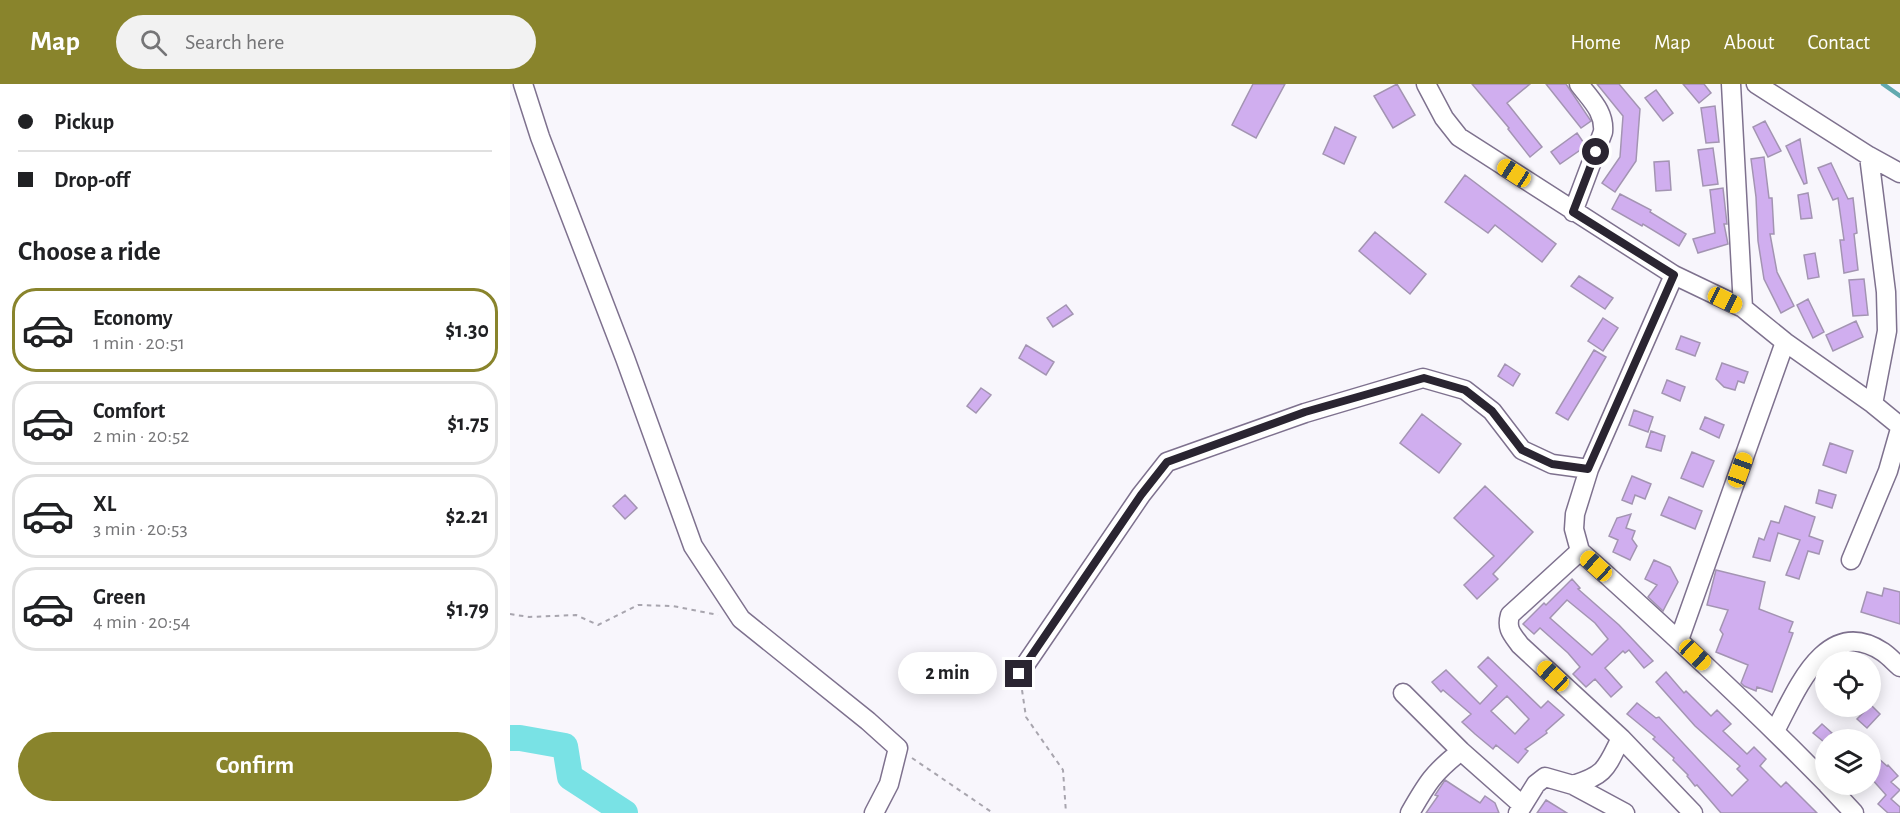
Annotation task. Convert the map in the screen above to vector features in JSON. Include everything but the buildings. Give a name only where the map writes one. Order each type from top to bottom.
[{"type":"street","points":[[523,84],[540,137],[693,546],[741,619],[868,721],[898,748],[889,784],[874,813]]},
{"type":"street","points":[[1426,84],[1444,118],[1460,137],[1674,275],[1743,308],[1785,342],[1873,404],[1900,428],[1888,471],[1851,561]]},
{"type":"street","points":[[1573,212],[1603,132],[1604,122],[1601,111],[1579,84]]},
{"type":"street","points":[[1731,84],[1743,308]]},
{"type":"street","points":[[1756,84],[1869,156],[1900,173]]},
{"type":"street","points":[[1869,156],[1886,292],[1887,331],[1873,404]]},
{"type":"street","points":[[1674,275],[1588,469],[1575,514],[1574,529],[1580,551],[1679,640],[1775,731],[1815,773]]},
{"type":"street","points":[[1679,640],[1785,342]]},
{"type":"street","points":[[1019,674],[1141,495],[1167,462],[1305,412],[1424,378],[1465,390],[1492,411],[1522,450],[1552,464],[1588,469]]},
{"type":"street","points":[[1580,551],[1510,615],[1509,632],[1520,645],[1621,738],[1693,813]]},
{"type":"street","points":[[1775,731],[1809,668],[1831,647],[1856,642],[1870,645],[1883,652],[1900,668]]},
{"type":"street","points":[[1403,693],[1520,809],[1536,784],[1545,777],[1573,785],[1625,813]]},
{"type":"street","points":[[1573,785],[1594,778],[1602,772],[1621,738]]},
{"type":"street","points":[[1410,813],[1429,780],[1461,751]]},
{"type":"street","points":[[1837,795],[1854,813]]},
{"type":"path","points":[[510,614],[529,617],[576,615],[598,625],[638,605],[649,605],[673,606],[741,619]]},
{"type":"path","points":[[1019,674],[1026,717],[1064,770],[1066,813]]},
{"type":"path","points":[[898,748],[993,813]]},
{"type":"waterway","points":[[1883,84],[1900,96]]},
{"type":"waterway","points":[[510,738],[565,746],[570,777],[625,813]]},
{"type":"route","points":[[1019,674],[1141,495],[1167,462],[1305,412],[1424,378],[1465,390],[1492,411],[1522,450],[1552,464],[1588,469],[1674,275],[1573,212],[1596,152]]}]
